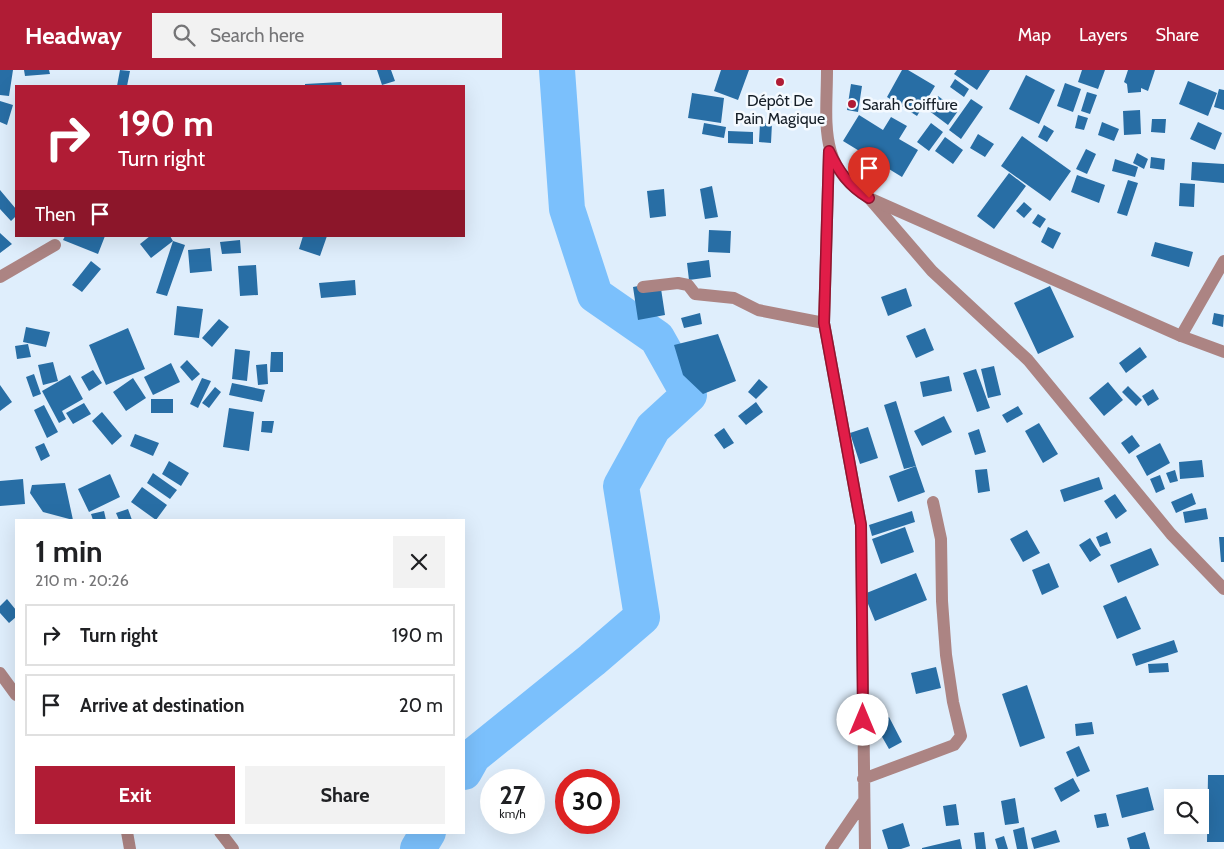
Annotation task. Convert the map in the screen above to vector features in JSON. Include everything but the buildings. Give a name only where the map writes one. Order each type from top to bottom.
[{"type":"street","points":[[827,70],[827,136],[829,151],[824,323],[861,525],[865,849]]},
{"type":"street","points":[[829,151],[846,180],[855,190],[869,198],[1182,336],[1224,352]]},
{"type":"street","points":[[869,198],[932,271],[1028,360],[1171,534],[1224,589]]},
{"type":"street","points":[[0,276],[55,245]]},
{"type":"street","points":[[1182,336],[1224,261]]},
{"type":"street","points":[[643,287],[678,283],[688,285],[695,294],[734,298],[758,310],[824,323]]},
{"type":"street","points":[[863,779],[954,745],[961,736],[953,702],[946,655],[942,601],[941,539],[933,502]]},
{"type":"street","points":[[0,673],[15,694]]},
{"type":"street","points":[[831,849],[864,802]]},
{"type":"street","points":[[127,834],[130,849]]},
{"type":"street","points":[[222,834],[233,849]]},
{"type":"waterway","points":[[465,770],[473,756],[642,617],[621,486],[653,428],[689,395],[657,338],[595,295],[567,209],[557,70]]},
{"type":"waterway","points":[[418,849],[427,834]]},
{"type":"place","name":"Dépôt De Pain Magique","points":[[780,82]]},
{"type":"place","name":"Sarah Coiffure","points":[[852,104]]},
{"type":"route","points":[[863,720],[861,525],[824,323],[829,151],[846,180],[855,190],[869,198]]}]
